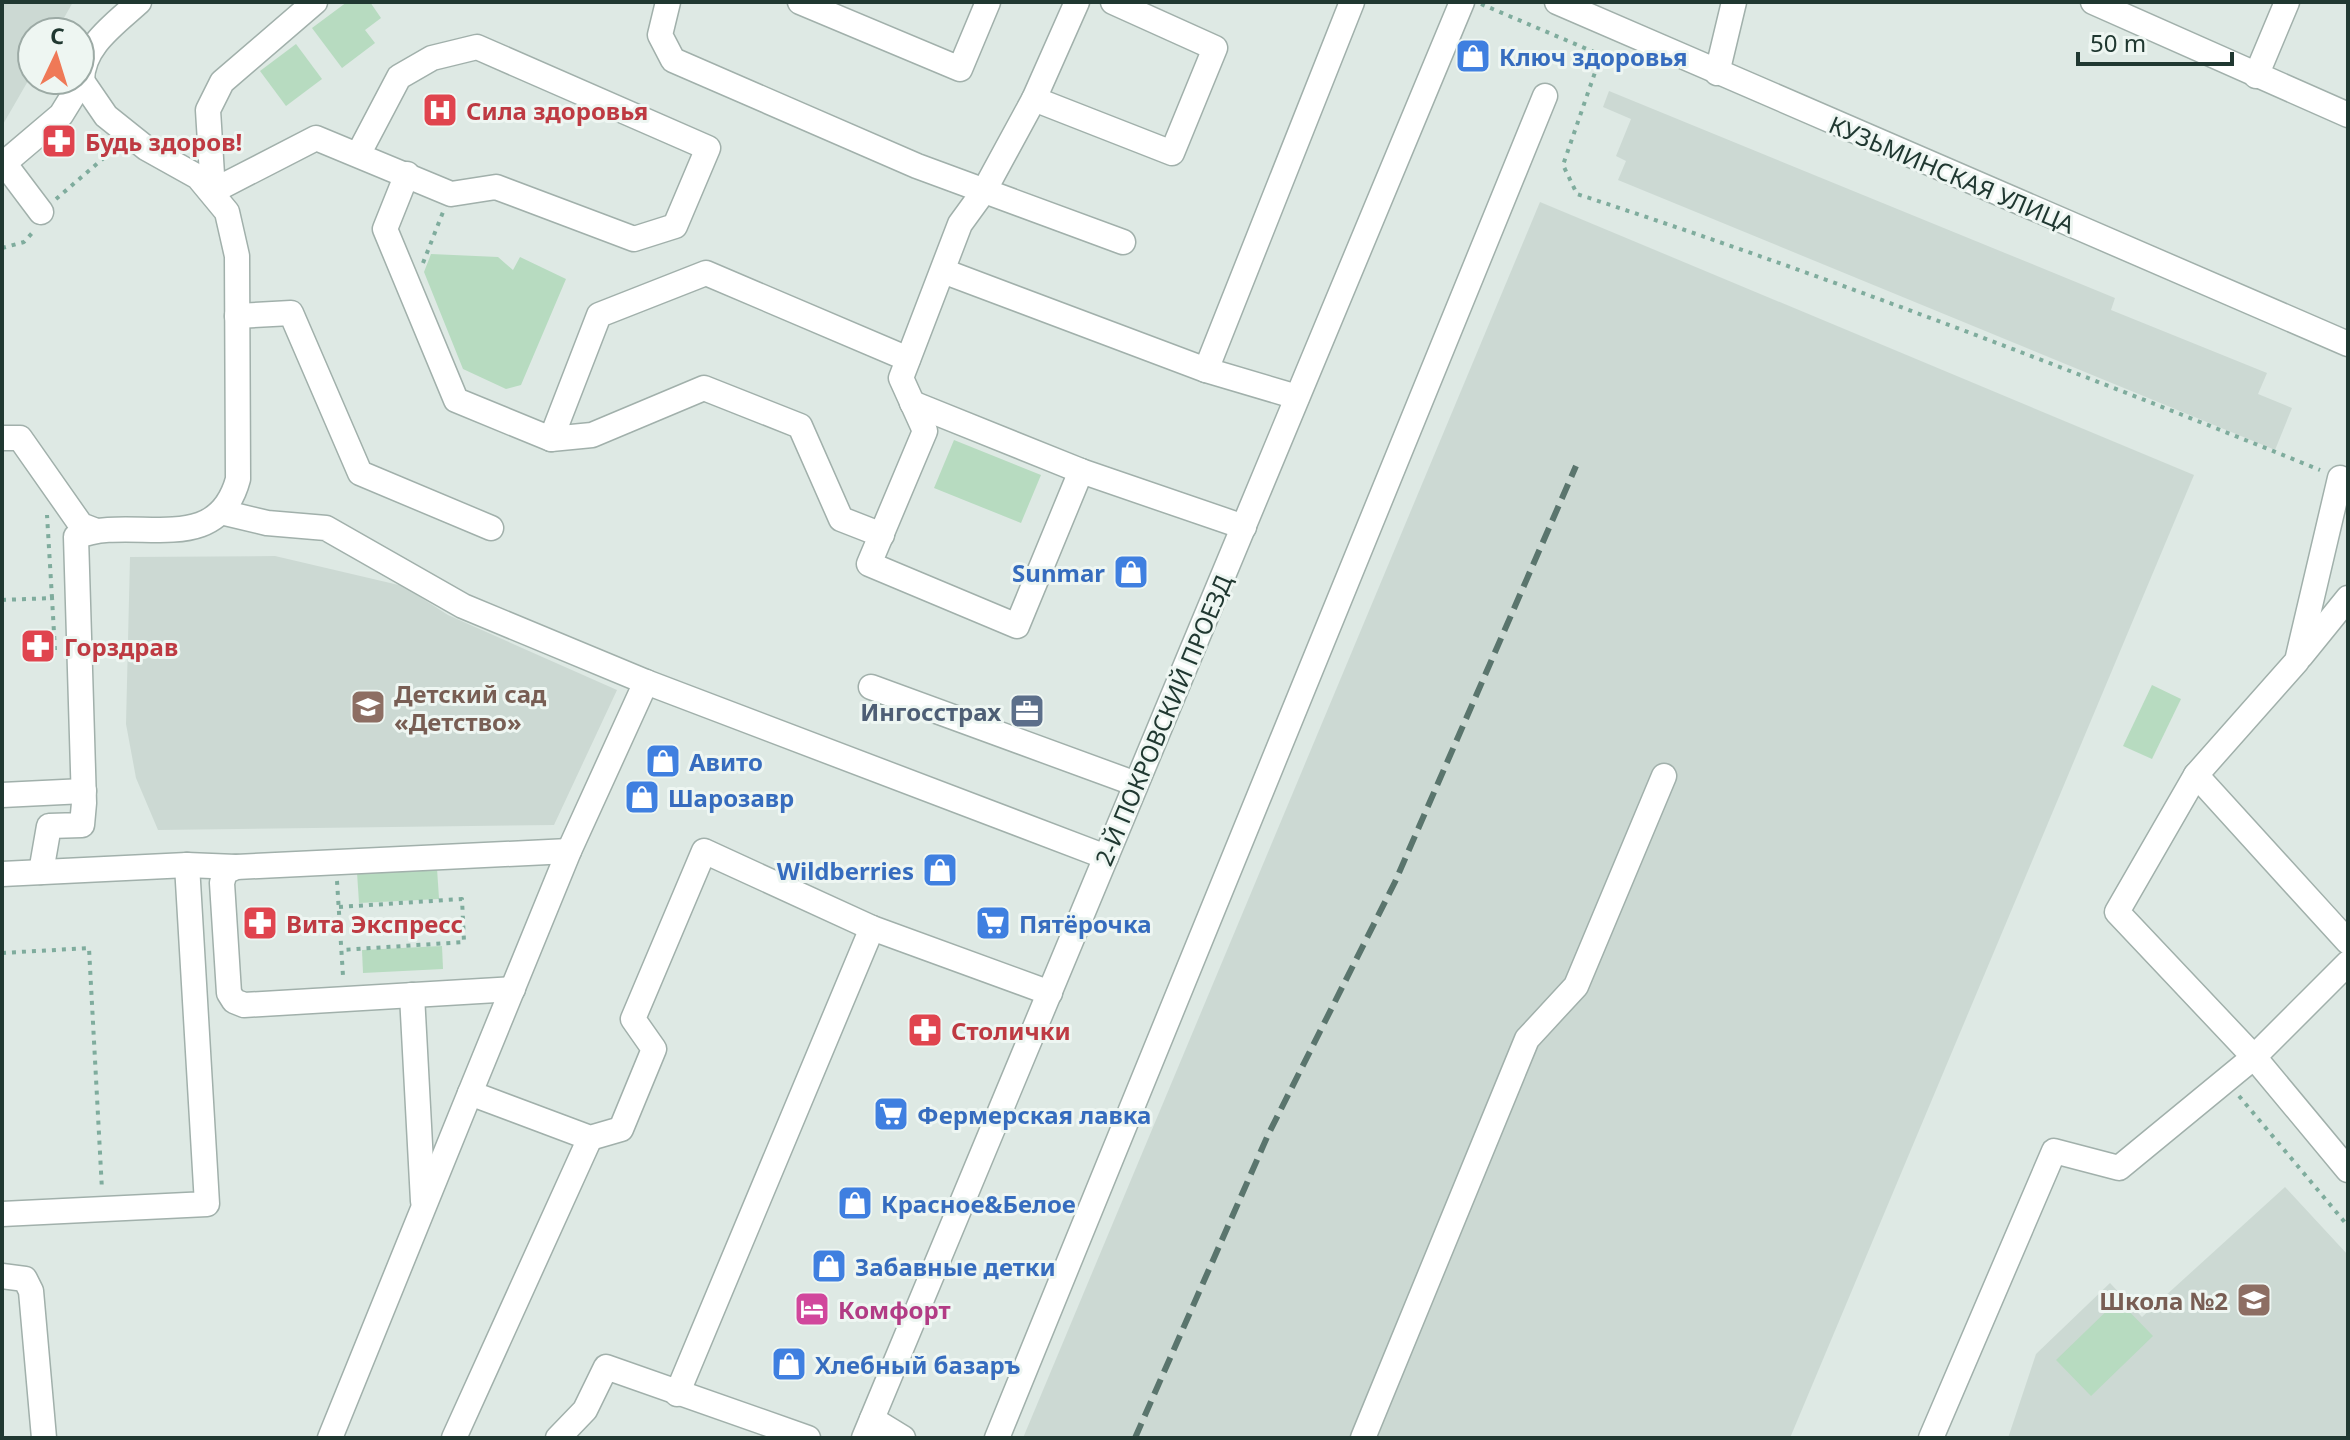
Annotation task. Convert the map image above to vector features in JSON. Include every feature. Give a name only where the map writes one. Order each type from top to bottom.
[{"type":"street","points":[[96,43],[139,2]]},
{"type":"street","points":[[213,191],[208,110],[222,82],[315,2]]},
{"type":"street","points":[[668,2],[660,35],[673,60],[917,166],[1123,242]]},
{"type":"street","points":[[800,2],[960,69],[988,2]]},
{"type":"street","points":[[1077,2],[1034,99],[984,191],[960,224],[908,359],[901,378],[925,431],[869,564],[1017,626],[1081,471]]},
{"type":"street","points":[[1034,99],[1172,153],[1215,48],[1113,2]]},
{"type":"street","points":[[1206,370],[1352,2]]},
{"type":"street","name":"КУЗЬМИНСКАЯ УЛИЦА","points":[[1557,2],[2348,344]]},
{"type":"street","points":[[1717,73],[1734,2]]},
{"type":"street","points":[[2093,2],[2348,115]]},
{"type":"street","points":[[2256,76],[2287,2]]},
{"type":"street","name":"2-Й ПОКРОВСКИЙ ПРОЕЗД","points":[[868,1429],[1297,397],[1468,4]]},
{"type":"street","points":[[213,191],[316,138],[359,153],[451,194],[496,187],[634,239],[675,226],[708,148],[477,47],[432,58],[399,77],[359,153]]},
{"type":"street","points":[[41,212],[3,164],[61,115],[73,96]]},
{"type":"street","points":[[2,438],[20,438],[81,525],[94,530],[179,530],[196,527],[221,512],[233,496],[238,479],[237,256],[227,212],[213,191],[198,177],[130,135],[106,116],[92,96]]},
{"type":"street","points":[[997,1438],[1545,96]]},
{"type":"street","points":[[407,174],[385,229],[456,400],[551,439],[592,435],[704,388],[800,426],[841,519],[882,535]]},
{"type":"street","points":[[943,271],[1206,370],[1297,397]]},
{"type":"street","points":[[551,439],[599,315],[706,273],[908,359]]},
{"type":"street","points":[[237,316],[291,313],[360,473],[491,528]]},
{"type":"street","points":[[912,403],[1081,471],[1244,527]]},
{"type":"street","points":[[2297,661],[2340,478]]},
{"type":"street","points":[[221,512],[267,523],[326,528],[463,606],[646,682],[1106,857]]},
{"type":"street","points":[[41,872],[49,826],[82,825],[84,791],[76,537],[94,530]]},
{"type":"street","points":[[2348,598],[2196,775],[2117,912],[2254,1057],[2348,1170]]},
{"type":"street","points":[[330,1438],[569,851],[646,682]]},
{"type":"street","points":[[871,687],[1136,784]]},
{"type":"street","points":[[2196,775],[2348,942]]},
{"type":"street","points":[[1363,1438],[1527,1039],[1576,986],[1664,776]]},
{"type":"street","points":[[2,795],[84,791]]},
{"type":"street","points":[[2,874],[187,865],[236,867],[569,851]]},
{"type":"street","points":[[470,1093],[590,1138],[621,1129],[654,1049],[633,1019],[704,851],[872,928],[1050,993]]},
{"type":"street","points":[[2,1214],[207,1204],[187,865]]},
{"type":"street","points":[[236,867],[225,872],[222,883],[229,993],[234,1001],[244,1005]]},
{"type":"street","points":[[677,1394],[872,928]]},
{"type":"street","points":[[1931,1438],[2054,1151],[2119,1168],[2254,1057],[2348,963]]},
{"type":"street","points":[[195,1008],[513,989]]},
{"type":"street","points":[[412,995],[424,1208]]},
{"type":"street","points":[[454,1438],[590,1138]]},
{"type":"street","points":[[2,1276],[25,1279],[31,1291],[44,1438]]},
{"type":"street","points":[[558,1438],[585,1410],[606,1367],[808,1438]]},
{"type":"street","points":[[868,1429],[903,1438]]},
{"type":"path","points":[[1468,4],[1480,4],[1601,55],[1563,165],[1577,194],[1705,236],[2183,415],[2340,478]]},
{"type":"path","points":[[2,248],[24,242],[37,227],[41,212],[130,135]]},
{"type":"path","points":[[405,276],[421,266],[451,194]]},
{"type":"path","points":[[47,502],[56,659]]},
{"type":"path","points":[[2,600],[77,596]]},
{"type":"path","points":[[336,869],[343,979]]},
{"type":"path","points":[[339,907],[462,899],[463,913],[464,942],[341,950]]},
{"type":"path","points":[[2,953],[89,948],[102,1194],[115,1194]]},
{"type":"path","points":[[2226,1080],[2348,1226]]},
{"type":"shaded area","points":[[2,2],[73,2],[65,16],[16,16],[16,96],[19,96],[2,126]]},
{"type":"shaded area","points":[[1609,91],[2115,298],[2111,310],[2267,373],[2258,394],[2292,408],[2275,450],[1618,180],[1626,161],[1616,156],[1631,119],[1603,107]]},
{"type":"shaded area","points":[[1540,202],[2194,475],[1790,1438],[1023,1438]]},
{"type":"shaded area","name":"Детский сад «Детство»","points":[[275,556],[403,586],[448,615],[617,690],[554,825],[158,830],[136,778],[126,724],[130,557]]},
{"type":"shaded area","name":"Школа №2","points":[[2285,1187],[2348,1255],[2348,1438],[2008,1438],[2036,1354],[2110,1283],[2142,1317]]},
{"type":"green space","points":[[347,2],[370,2],[381,18],[365,30],[375,43],[342,68],[312,28]]},
{"type":"green space","points":[[296,44],[322,79],[286,106],[260,71]]},
{"type":"green space","points":[[431,254],[498,257],[513,270],[520,257],[566,279],[521,385],[506,389],[463,369],[424,272]]},
{"type":"green space","points":[[954,440],[1041,475],[1021,523],[934,488]]},
{"type":"green space","points":[[2152,685],[2181,699],[2152,759],[2123,746]]},
{"type":"green space","points":[[437,868],[439,899],[359,903],[357,872]]},
{"type":"green space","points":[[442,946],[443,969],[363,973],[362,950]]},
{"type":"green space","points":[[2118,1300],[2153,1336],[2091,1396],[2056,1360]]},
{"type":"railway","points":[[1135,1438],[1268,1135],[1395,882],[1576,466]]},
{"type":"place","name":"Ключ здоровья","points":[[1473,56]]},
{"type":"place","name":"Сила здоровья","points":[[440,110]]},
{"type":"place","name":"Будь здоров!","points":[[59,141]]},
{"type":"place","name":"Sunmar","points":[[1131,572]]},
{"type":"place","name":"Горздрав","points":[[38,646]]},
{"type":"place","name":"Детский сад «Детство»","points":[[368,707]]},
{"type":"place","name":"Ингосстрах","points":[[1027,711]]},
{"type":"place","name":"Авито","points":[[663,761]]},
{"type":"place","name":"Шарозавр","points":[[642,797]]},
{"type":"place","name":"Wildberries","points":[[940,870]]},
{"type":"place","name":"Вита Экспресс","points":[[260,923]]},
{"type":"place","name":"Пятёрочка","points":[[993,923]]},
{"type":"place","name":"Столички","points":[[925,1030]]},
{"type":"place","name":"Фермерская лавка","points":[[891,1114]]},
{"type":"place","name":"Красное&Белое","points":[[855,1203]]},
{"type":"place","name":"Забавные детки","points":[[829,1266]]},
{"type":"place","name":"Школа №2","points":[[2254,1300]]},
{"type":"place","name":"Комфорт","points":[[812,1309]]},
{"type":"place","name":"Хлебный базаръ","points":[[789,1364]]}]
